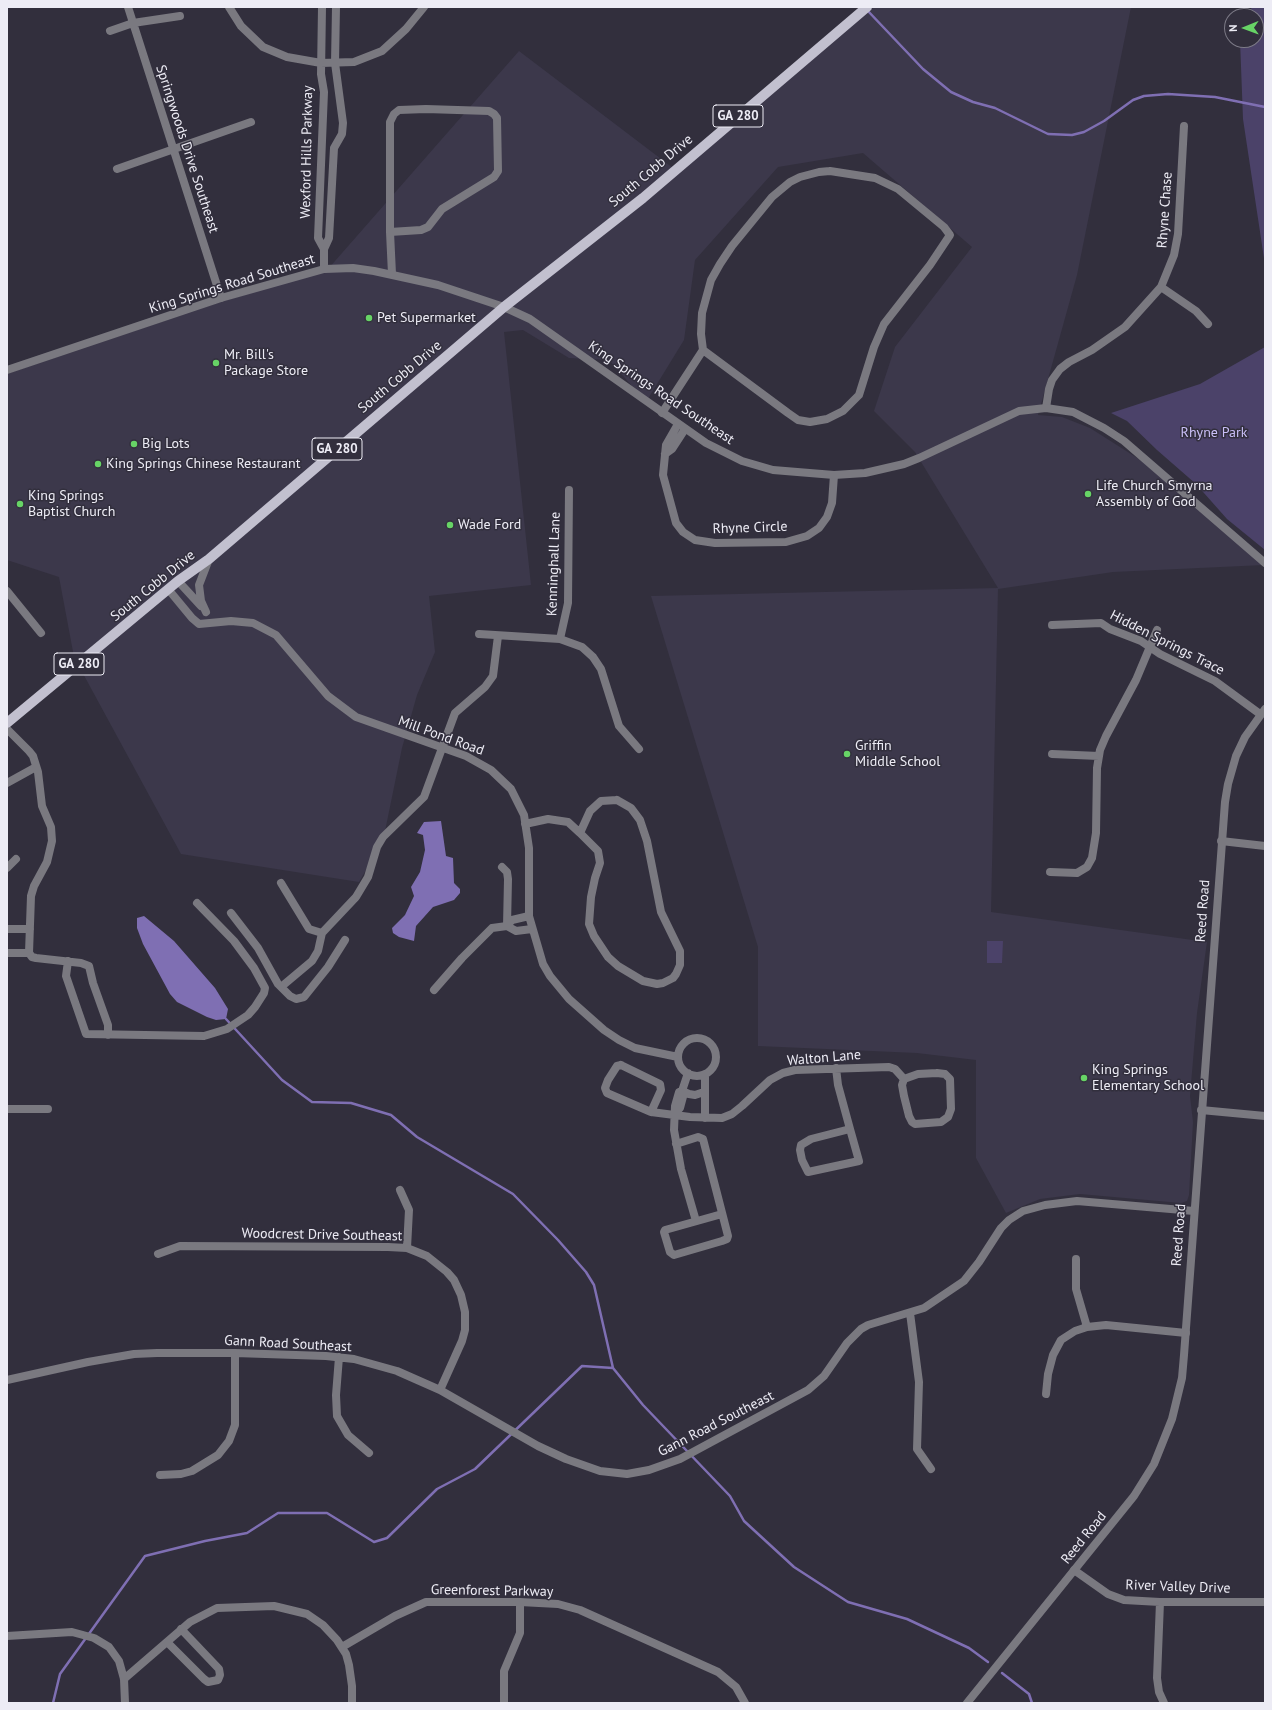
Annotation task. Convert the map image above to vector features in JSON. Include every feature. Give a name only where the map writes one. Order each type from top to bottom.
[{"type":"main road","name":"South Cobb Drive","points":[[7,723],[168,589],[209,559],[504,307],[643,198],[868,7]]},
{"type":"street","name":"Springwoods Drive Southeast","points":[[128,7],[132,24],[221,298]]},
{"type":"street","points":[[229,7],[241,26],[263,47],[287,57],[321,63],[354,62],[382,51],[406,29],[424,7]]},
{"type":"street","name":"Wexford Hills Parkway","points":[[322,7],[321,63],[324,92],[318,238],[324,249]]},
{"type":"street","name":"Wexford Hills Parkway","points":[[324,269],[324,249],[329,238],[334,148],[342,134],[343,123],[335,63],[336,7]]},
{"type":"street","points":[[110,30],[132,24],[180,16]]},
{"type":"street","points":[[390,232],[414,231],[428,227],[442,209],[494,177],[498,171],[497,118],[494,114],[489,111],[426,109],[400,110],[394,114],[390,122],[390,232],[392,274]]},
{"type":"street","points":[[118,169],[251,122]]},
{"type":"street","name":"Rhyne Chase","points":[[1046,408],[1052,380],[1063,365],[1114,336],[1125,327],[1161,287],[1174,256],[1178,234],[1184,126]]},
{"type":"street","points":[[662,413],[704,350],[702,313],[711,280],[732,246],[772,197],[790,182],[800,177],[830,171],[875,178],[898,189],[949,233],[949,238],[930,265],[884,324],[874,347],[859,395],[843,411],[835,415],[820,421],[798,420],[704,350]]},
{"type":"street","points":[[320,185],[332,185]]},
{"type":"street","name":"King Springs Road Southeast","points":[[7,370],[221,298],[324,269],[353,268],[392,274],[438,285],[504,307],[530,319],[685,429],[724,453],[756,466],[789,472],[834,475],[865,473],[904,464],[1003,417],[1028,409],[1046,408],[1073,412],[1104,428],[1143,457],[1265,563]]},
{"type":"street","points":[[1161,287],[1196,311],[1208,324]]},
{"type":"street","name":"Rhyne Circle","points":[[678,424],[666,445],[663,475],[674,518],[679,528],[695,540],[705,543],[786,542],[807,536],[819,528],[827,517],[832,503],[834,475]]},
{"type":"street","points":[[665,454],[672,449],[685,429]]},
{"type":"street","name":"Kenninghall Lane","points":[[560,639],[568,603],[569,490]]},
{"type":"street","points":[[209,559],[199,585],[201,601],[210,622]]},
{"type":"street","points":[[178,581],[206,612]]},
{"type":"street","points":[[8,589],[41,633]]},
{"type":"street","name":"Mill Pond Road","points":[[168,589],[192,618],[199,624],[231,621],[253,623],[276,635],[328,696],[347,712],[386,729],[477,761],[491,770],[511,788],[524,815],[529,848],[529,916],[543,964],[550,976],[569,999],[590,1018],[620,1040],[635,1048],[678,1057]]},
{"type":"street","name":"Hidden Springs Trace","points":[[1052,625],[1101,622],[1110,629],[1141,641],[1151,648],[1215,681],[1263,712]]},
{"type":"street","points":[[1050,872],[1077,873],[1088,867],[1092,858],[1096,833],[1096,792],[1099,756],[1106,736],[1127,699],[1151,648],[1157,630]]},
{"type":"street","points":[[479,634],[560,639],[582,647],[598,663],[604,676],[619,726],[639,749]]},
{"type":"street","points":[[281,987],[312,961],[318,951],[322,933],[356,897],[368,877],[377,847],[383,837],[424,797],[455,714],[484,687],[493,676],[498,636]]},
{"type":"street","name":"Reed Road","points":[[967,1703],[1134,1496],[1146,1478],[1169,1429],[1179,1393],[1186,1333],[1201,1110],[1221,841],[1226,794],[1233,765],[1245,737],[1263,712]]},
{"type":"street","points":[[7,729],[29,750],[36,767],[40,794],[49,822],[52,841],[47,862],[34,886],[31,896],[29,953]]},
{"type":"street","points":[[1052,754],[1099,756]]},
{"type":"street","points":[[7,783],[12,778],[36,767]]},
{"type":"street","points":[[525,824],[548,819],[568,822],[598,851],[600,863],[591,897],[589,924],[594,936],[608,957],[625,972],[649,983],[657,984],[669,981],[678,970],[680,951],[661,912],[647,841],[640,820],[631,808],[617,800],[601,801],[590,811],[580,833]]},
{"type":"street","points":[[1221,841],[1265,846]]},
{"type":"street","points":[[7,868],[16,859]]},
{"type":"street","points":[[502,867],[507,872],[508,879],[507,926]]},
{"type":"street","points":[[281,883],[309,929],[322,933]]},
{"type":"street","points":[[68,961],[66,976],[86,1034],[204,1036],[232,1026],[248,1015],[260,1001],[265,988],[254,968],[234,941],[197,903]]},
{"type":"street","points":[[231,913],[258,948],[281,987],[293,998],[299,999],[304,997],[328,967],[346,940]]},
{"type":"street","points":[[507,926],[512,920],[529,916]]},
{"type":"street","points":[[434,990],[462,958],[492,928],[507,926],[516,931],[532,929]]},
{"type":"street","points":[[7,929],[30,929]]},
{"type":"street","points":[[7,952],[29,953],[32,957],[36,958],[86,964],[91,968],[93,983],[108,1025],[108,1035]]},
{"type":"street","points":[[698,1038],[706,1040],[712,1045],[715,1051],[716,1061],[712,1068],[705,1074],[696,1076],[688,1073],[680,1064],[678,1057],[684,1044],[690,1039],[698,1038]]},
{"type":"street","name":"Walton Lane","points":[[651,1112],[661,1090],[660,1084],[622,1065],[616,1066],[606,1084],[607,1093],[651,1112],[705,1118],[722,1118],[732,1114],[764,1084],[783,1073],[795,1070],[889,1067],[895,1069],[904,1079]]},
{"type":"street","points":[[836,1068],[838,1085],[859,1161],[808,1172],[802,1160],[800,1150],[801,1144],[811,1139],[850,1129]]},
{"type":"street","points":[[688,1073],[682,1090],[684,1093],[680,1108],[674,1115],[676,1144],[696,1221]]},
{"type":"street","points":[[937,1073],[948,1076],[950,1080],[951,1109],[947,1119],[927,1124],[915,1124],[912,1122],[902,1086],[904,1079],[918,1074],[937,1073]]},
{"type":"street","points":[[705,1074],[705,1118]]},
{"type":"street","points":[[682,1090],[689,1094],[695,1095],[704,1092]]},
{"type":"street","points":[[7,1110],[48,1109]]},
{"type":"street","points":[[1201,1110],[1265,1116]]},
{"type":"street","points":[[676,1144],[698,1137],[702,1139],[728,1236],[727,1239],[672,1254],[667,1247],[664,1232],[665,1230],[722,1214]]},
{"type":"street","points":[[400,1190],[409,1210],[407,1248]]},
{"type":"street","name":"Gann Road Southeast","points":[[7,1380],[67,1366],[134,1354],[235,1353],[339,1357],[381,1366],[440,1390],[516,1433],[566,1459],[589,1468],[614,1474],[627,1474],[639,1472],[680,1459],[708,1446],[816,1384],[831,1368],[846,1344],[860,1329],[868,1325],[910,1313],[935,1302],[964,1281],[976,1267],[1005,1224],[1013,1216],[1028,1209],[1061,1202],[1077,1201],[1194,1211]]},
{"type":"street","name":"Woodcrest Drive Southeast","points":[[158,1254],[180,1246],[407,1248],[427,1256],[447,1272],[458,1287],[464,1303],[466,1321],[462,1341],[440,1390]]},
{"type":"street","points":[[1076,1259],[1076,1289],[1087,1327]]},
{"type":"street","points":[[910,1313],[919,1382],[917,1449],[931,1469]]},
{"type":"street","points":[[1046,1394],[1050,1364],[1061,1340],[1075,1331],[1087,1327],[1106,1325],[1186,1333]]},
{"type":"street","points":[[160,1475],[181,1474],[192,1471],[212,1461],[229,1442],[235,1425],[235,1353]]},
{"type":"street","points":[[339,1357],[336,1395],[337,1416],[348,1435],[369,1453]]},
{"type":"street","name":"River Valley Drive","points":[[1074,1570],[1113,1597],[1130,1601],[1265,1602]]},
{"type":"street","name":"Greenforest Parkway","points":[[342,1647],[395,1616],[426,1602],[520,1602],[558,1604],[580,1610],[711,1669],[730,1681],[745,1703]]},
{"type":"street","points":[[504,1703],[504,1671],[520,1634],[520,1602]]},
{"type":"street","points":[[1160,1602],[1157,1678],[1159,1692],[1164,1703]]},
{"type":"street","points":[[124,1680],[190,1622],[217,1608],[274,1606],[300,1611],[314,1618],[330,1632],[342,1647],[351,1678],[352,1703]]},
{"type":"street","points":[[167,1642],[208,1682],[218,1680],[220,1675],[219,1669],[181,1629]]},
{"type":"street","points":[[7,1636],[72,1632],[91,1636],[109,1647],[119,1661],[124,1680],[125,1703]]},
{"type":"shaded area","points":[[874,7],[1131,7],[1077,275],[1038,415],[1062,417],[1090,428],[1142,461],[1264,565],[1113,572],[998,589],[991,912],[1207,942],[1197,1013],[1190,1096],[1193,1122],[1189,1195],[1187,1201],[1181,1203],[1080,1194],[1040,1199],[1006,1213],[976,1158],[976,1060],[917,1053],[758,1046],[758,947],[651,596],[998,588],[915,452],[874,411],[895,347],[972,247],[863,153],[778,167],[695,260],[684,340],[646,402],[609,360],[569,358],[523,330],[504,332],[531,585],[429,596],[435,652],[417,695],[402,748],[383,841],[359,882],[181,854],[74,657],[59,577],[7,560],[7,374],[218,303],[328,269],[519,51],[673,168]]},
{"type":"shaded area","points":[[441,821],[446,856],[453,858],[454,883],[460,889],[460,893],[454,900],[433,907],[416,926],[414,941],[399,937],[393,933],[392,928],[405,915],[414,896],[411,887],[420,872],[425,850],[423,835],[417,833],[424,822]]},
{"type":"shaded area","points":[[144,916],[174,941],[215,988],[228,1009],[226,1019],[216,1020],[207,1017],[177,1002],[170,994],[143,944],[137,928],[137,918]]},
{"type":"green space","points":[[1265,7],[1265,265],[1243,119],[1240,48],[1264,48],[1264,8],[1252,8]]},
{"type":"green space","name":"Rhyne Park","points":[[1265,347],[1265,550],[1227,519],[1196,484],[1127,421],[1111,413],[1200,384]]},
{"type":"green space","points":[[987,941],[1003,941],[1002,963],[987,963]]},
{"type":"waterway","points":[[867,10],[923,69],[951,92],[973,102],[995,108],[1048,134],[1072,135],[1084,132],[1104,121],[1133,100],[1144,96],[1168,94],[1215,97],[1265,107]]},
{"type":"waterway","points":[[226,1019],[282,1080],[312,1102],[351,1103],[391,1115],[417,1137],[513,1194],[558,1240],[586,1272],[594,1285],[613,1368],[643,1405],[730,1496],[744,1521],[794,1567],[848,1602],[907,1619],[969,1648],[988,1662]]},
{"type":"waterway","points":[[53,1703],[60,1674],[145,1556],[205,1541],[247,1533],[278,1513],[327,1513],[374,1542],[387,1538],[437,1489],[475,1469],[582,1366],[613,1368]]},
{"type":"waterway","points":[[1002,1673],[1029,1694],[1032,1703]]},
{"type":"place","name":"Pet Supermarket","points":[[369,318]]},
{"type":"place","name":"Mr. Bill's Package Store","points":[[216,363]]},
{"type":"place","name":"Big Lots","points":[[134,444]]},
{"type":"place","name":"King Springs Chinese Restaurant","points":[[98,464]]},
{"type":"place","name":"Life Church Smyrna Assembly of God","points":[[1088,494]]},
{"type":"place","name":"King Springs Baptist Church","points":[[20,504]]},
{"type":"place","name":"Wade Ford","points":[[450,525]]},
{"type":"place","name":"Griffin Middle School","points":[[847,754]]},
{"type":"place","name":"King Springs Elementary School","points":[[1084,1078]]}]
